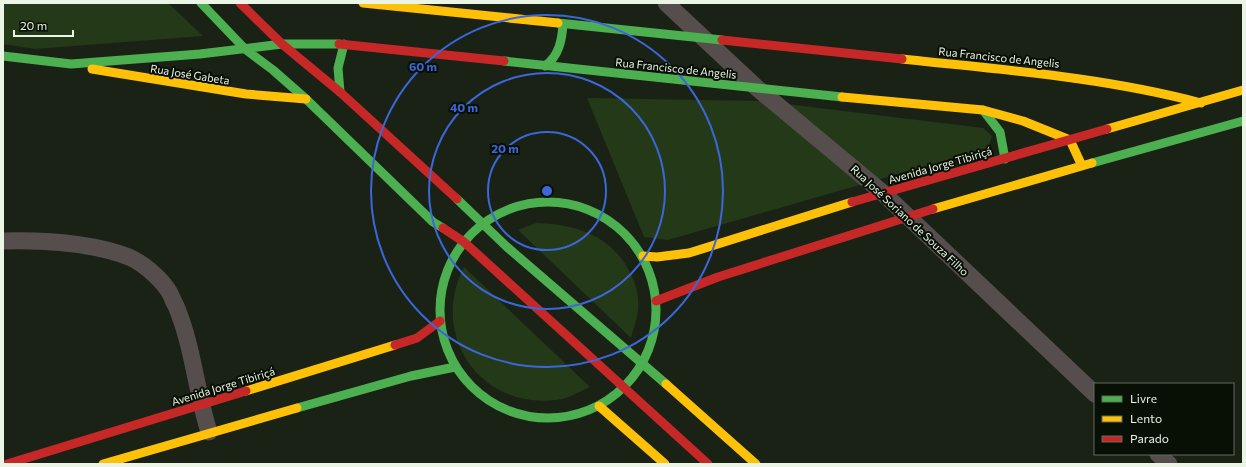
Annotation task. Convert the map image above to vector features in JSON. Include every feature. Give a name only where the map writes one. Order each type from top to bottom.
[{"type":"main road","points":[[200,3],[245,49],[274,70],[306,99],[433,222],[464,242],[708,464]]},
{"type":"main road","points":[[240,3],[282,44],[340,92],[507,247],[643,362],[756,464]]},
{"type":"main road","name":"Rua Francisco de Angelis","points":[[363,3],[705,37],[1072,77],[1160,91],[1201,103]]},
{"type":"main road","points":[[545,66],[551,63],[555,56],[562,33],[563,24]]},
{"type":"main road","name":"Rua Francisco de Angelis","points":[[245,49],[282,44],[344,44],[757,88],[983,110],[1023,120],[1070,140]]},
{"type":"main road","points":[[340,92],[336,74],[338,60],[344,44]]},
{"type":"main road","name":"Rua José Gabeta","points":[[71,64],[245,49]]},
{"type":"main road","name":"Rua José Gabeta","points":[[3,56],[71,64],[114,74],[246,94],[306,99]]},
{"type":"main road","name":"Avenida Jorge Tibiriçá","points":[[643,256],[663,257],[690,253],[883,193],[1243,90]]},
{"type":"main road","points":[[983,110],[997,124],[1004,146],[1005,159]]},
{"type":"main road","points":[[656,301],[718,277],[908,217],[1082,166],[1241,124]]},
{"type":"main road","points":[[1070,140],[1082,166]]},
{"type":"main road","points":[[536,203],[565,204],[593,212],[618,227],[643,256],[650,274],[656,301],[656,324],[650,347],[643,362],[623,387],[599,406],[568,417],[535,418],[503,409],[476,392],[455,367],[443,339],[440,320],[442,288],[449,266],[464,242],[483,224],[508,210],[536,203]]},
{"type":"main road","name":"Avenida Jorge Tibiriçá","points":[[7,464],[201,406],[417,338],[440,320]]},
{"type":"main road","points":[[104,464],[209,432],[411,376],[455,367]]},
{"type":"main road","points":[[599,406],[665,464]]},
{"type":"street","name":"Rua José Soriano de Souza Filho","points":[[666,3],[705,37],[757,88],[883,193],[1094,393]]},
{"type":"street","points":[[3,240],[42,241],[96,248],[130,258],[149,270],[168,290],[180,316],[188,343],[201,406],[209,432]]},
{"type":"street","points":[[1159,455],[1169,464]]},
{"type":"green space","points":[[3,3],[168,3],[203,36],[35,49],[3,44]]},
{"type":"green space","points":[[587,98],[762,101],[983,128],[992,136],[988,148],[668,240],[644,237]]},
{"type":"green space","points":[[536,223],[563,226],[588,233],[610,246],[619,256],[632,277],[638,294],[637,318],[631,338],[518,230]]},
{"type":"green space","points":[[464,267],[590,387],[573,395],[556,400],[529,400],[505,393],[484,380],[468,362],[458,341],[453,318],[455,293]]},
{"type":"traffic: fast","points":[[201,3],[245,49],[273,70],[306,99],[433,222],[443,228]]},
{"type":"traffic: fast","points":[[558,23],[722,40]]},
{"type":"traffic: fast","points":[[545,66],[557,53],[562,36],[563,24]]},
{"type":"traffic: fast","points":[[3,56],[71,64],[200,54],[282,44],[339,44]]},
{"type":"traffic: fast","points":[[340,92],[338,68],[344,44]]},
{"type":"traffic: fast","points":[[504,61],[842,97]]},
{"type":"traffic: fast","points":[[983,110],[1000,132],[1005,159]]},
{"type":"traffic: fast","points":[[1092,163],[1243,121]]},
{"type":"traffic: fast","points":[[457,199],[507,247],[666,384]]},
{"type":"traffic: fast","points":[[548,202],[569,204],[589,210],[608,220],[624,234],[638,250],[648,269],[654,289],[656,310],[654,331],[648,351],[638,370],[624,386],[608,400],[589,410],[569,416],[548,418],[527,416],[507,410],[488,400],[472,386],[458,370],[448,351],[442,331],[440,310],[442,289],[448,269],[458,250],[472,234],[488,220],[507,210],[527,204],[548,202]]},
{"type":"traffic: fast","points":[[297,408],[411,376],[455,367]]},
{"type":"traffic: slow","points":[[363,3],[558,23]]},
{"type":"traffic: slow","points":[[902,59],[1053,75],[1127,87],[1201,103]]},
{"type":"traffic: slow","points":[[92,69],[246,94],[306,99]]},
{"type":"traffic: slow","points":[[1107,129],[1243,90]]},
{"type":"traffic: slow","points":[[842,97],[983,110],[1023,121],[1070,140],[1082,166]]},
{"type":"traffic: slow","points":[[933,209],[1092,163]]},
{"type":"traffic: slow","points":[[643,256],[657,257],[689,253],[852,202]]},
{"type":"traffic: slow","points":[[246,391],[395,345]]},
{"type":"traffic: slow","points":[[666,384],[756,464]]},
{"type":"traffic: slow","points":[[599,406],[665,464]]},
{"type":"traffic: slow","points":[[103,464],[297,408]]},
{"type":"traffic: jam","points":[[240,3],[282,44],[340,92],[457,199]]},
{"type":"traffic: jam","points":[[722,40],[902,59]]},
{"type":"traffic: jam","points":[[339,44],[504,61]]},
{"type":"traffic: jam","points":[[852,202],[1107,129]]},
{"type":"traffic: jam","points":[[656,301],[718,277],[933,209]]},
{"type":"traffic: jam","points":[[443,228],[464,242],[708,464]]},
{"type":"traffic: jam","points":[[395,345],[417,338],[440,321]]},
{"type":"traffic: jam","points":[[7,464],[246,391]]}]
